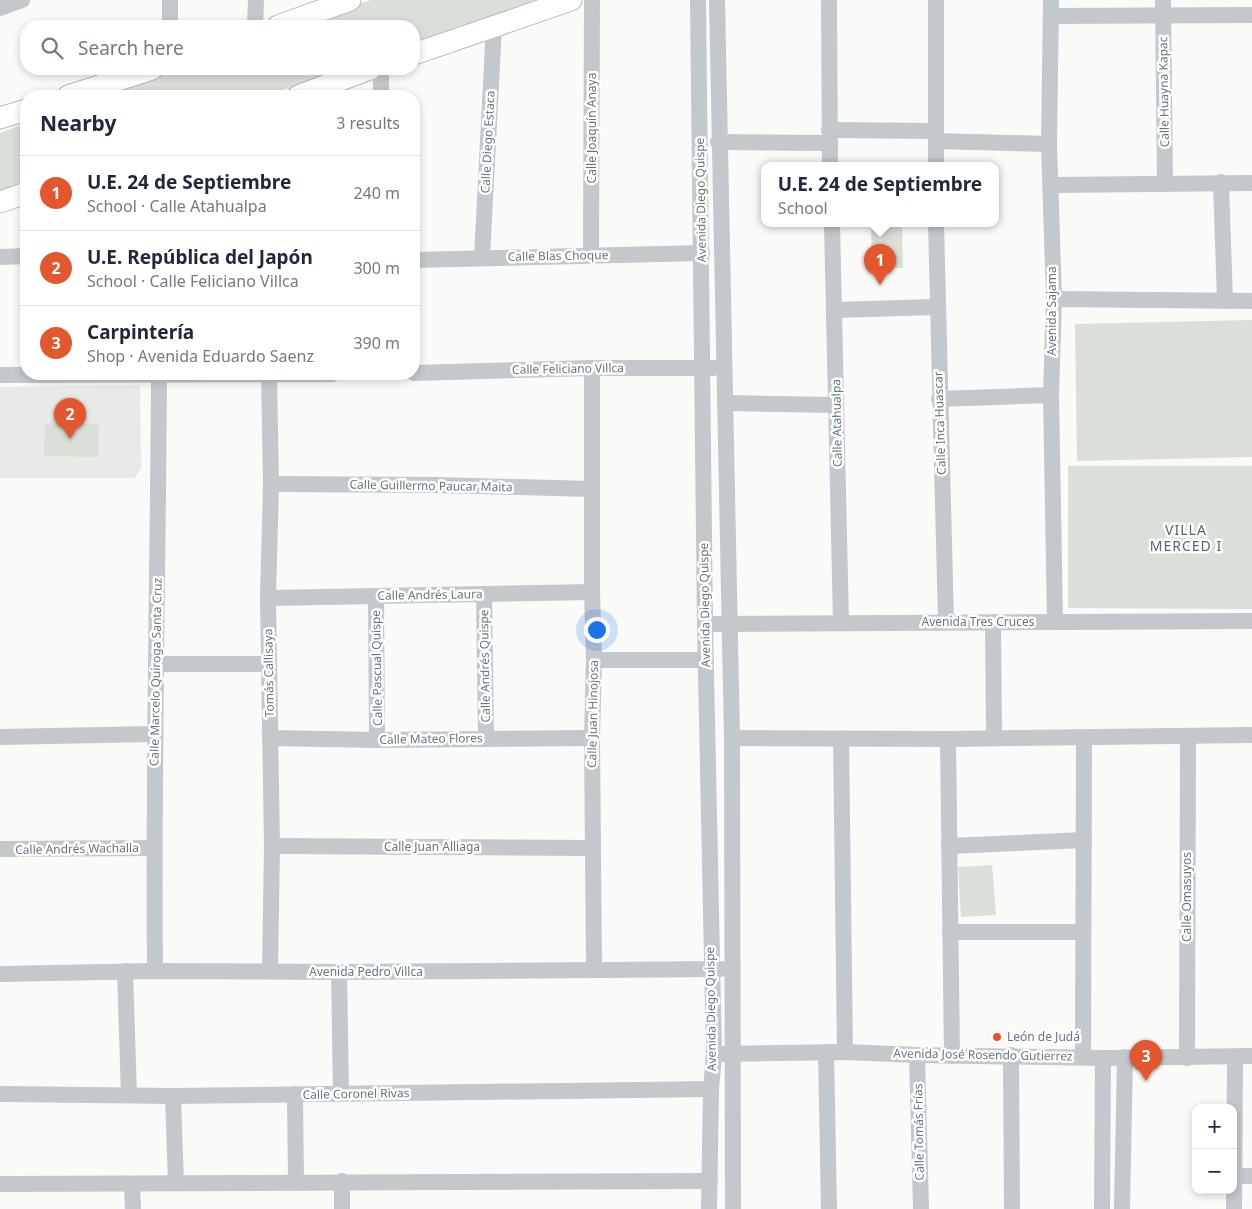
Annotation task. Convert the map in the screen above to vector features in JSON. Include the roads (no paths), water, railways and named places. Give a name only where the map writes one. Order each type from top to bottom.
[{"type":"main road","points":[[294,20],[349,0]]},
{"type":"main road","points":[[420,52],[571,0]]},
{"type":"main road","points":[[87,90],[133,75]]},
{"type":"main road","points":[[314,90],[354,75]]},
{"type":"main road","points":[[0,118],[20,112]]},
{"type":"main road","points":[[0,202],[20,194]]},
{"type":"street","points":[[0,8],[22,0]]},
{"type":"street","points":[[170,0],[170,20]]},
{"type":"street","points":[[255,20],[256,0]]},
{"type":"street","name":"Calle Joaquín Anaya","points":[[591,255],[592,0]]},
{"type":"street","name":"Avenida Diego Quispe","points":[[698,0],[702,253],[704,624],[714,1055],[711,1089],[710,1209]]},
{"type":"street","name":"Avenida Diego Quispe","points":[[717,0],[718,142],[732,738],[733,1209]]},
{"type":"street","points":[[829,0],[830,162]]},
{"type":"street","points":[[936,0],[936,162]]},
{"type":"street","name":"Calle Huayna Kapac","points":[[1163,0],[1165,184]]},
{"type":"street","points":[[1051,8],[1163,17],[1252,15]]},
{"type":"street","name":"Avenida Sajama","points":[[1051,8],[1050,144],[1054,299],[1051,395],[1054,622]]},
{"type":"street","name":"Calle Diego Estaca","points":[[482,257],[494,26]]},
{"type":"street","points":[[381,75],[381,90]]},
{"type":"street","points":[[718,142],[829,136],[936,136],[1050,144]]},
{"type":"street","points":[[1221,182],[1226,301]]},
{"type":"street","points":[[1051,185],[1252,183]]},
{"type":"street","name":"Calle Atahualpa","points":[[832,227],[841,622]]},
{"type":"street","name":"Calle Inca Huascar","points":[[936,227],[946,622]]},
{"type":"street","name":"Calle Blas Choque","points":[[420,260],[702,253]]},
{"type":"street","points":[[0,257],[20,256]]},
{"type":"street","points":[[1054,299],[1252,301]]},
{"type":"street","points":[[834,310],[937,306]]},
{"type":"street","name":"Calle Feliciano Villca","points":[[420,373],[592,368],[723,368]]},
{"type":"street","name":"Calle Juan Hinojosa","points":[[592,368],[592,592],[594,660],[592,848],[594,970]]},
{"type":"street","points":[[0,375],[20,375]]},
{"type":"street","name":"Calle Marcelo Quiroga Santa Cruz","points":[[155,971],[154,734],[157,664],[159,380]]},
{"type":"street","name":"Tomás Callisaya","points":[[269,380],[271,484],[268,598],[272,846],[270,971]]},
{"type":"street","points":[[940,399],[1051,395]]},
{"type":"street","points":[[725,403],[836,406]]},
{"type":"street","name":"Calle Guillermo Paucar Maita","points":[[271,484],[435,485],[592,489]]},
{"type":"street","name":"Calle Andrés Laura","points":[[268,598],[592,592]]},
{"type":"street","name":"Calle Andrés Quispe","points":[[484,595],[486,738]]},
{"type":"street","name":"Calle Pascual Quispe","points":[[376,596],[377,740]]},
{"type":"street","name":"Avenida Tres Cruces","points":[[704,624],[1252,621]]},
{"type":"street","points":[[993,622],[994,738]]},
{"type":"street","points":[[594,660],[706,660]]},
{"type":"street","points":[[157,664],[269,664]]},
{"type":"street","points":[[0,737],[154,734]]},
{"type":"street","points":[[732,738],[948,739],[1252,735]]},
{"type":"street","name":"Calle Omasuyos","points":[[1187,1058],[1188,736]]},
{"type":"street","name":"Calle Mateo Flores","points":[[270,738],[377,740],[592,738]]},
{"type":"street","points":[[1083,1056],[1084,738]]},
{"type":"street","points":[[841,739],[845,1052]]},
{"type":"street","points":[[948,739],[952,1056]]},
{"type":"street","points":[[948,846],[1084,840]]},
{"type":"street","name":"Calle Juan Alliaga","points":[[272,846],[592,848]]},
{"type":"street","name":"Calle Andrés Wachalla","points":[[0,849],[154,848]]},
{"type":"street","points":[[950,932],[1083,932]]},
{"type":"street","name":"Avenida Pedro Villca","points":[[0,974],[126,971],[339,972],[711,968],[731,970]]},
{"type":"street","points":[[126,971],[129,1095]]},
{"type":"street","points":[[339,972],[341,1093]]},
{"type":"street","points":[[826,1052],[829,1209]]},
{"type":"street","name":"Avenida José Rosendo Gutierrez","points":[[714,1055],[845,1052],[917,1056],[1011,1055],[1103,1058],[1252,1056]]},
{"type":"street","points":[[1011,1055],[1012,1209]]},
{"type":"street","name":"Calle Tomás Frías","points":[[917,1056],[921,1209]]},
{"type":"street","points":[[1122,1209],[1125,1057]]},
{"type":"street","points":[[1234,1149],[1235,1057]]},
{"type":"street","points":[[1102,1209],[1103,1058]]},
{"type":"street","name":"Calle Coronel Rivas","points":[[0,1094],[173,1096],[711,1089]]},
{"type":"street","points":[[295,1094],[296,1182]]},
{"type":"street","points":[[173,1096],[176,1183]]},
{"type":"street","points":[[1237,1176],[1252,1176]]},
{"type":"street","points":[[0,1184],[710,1181]]},
{"type":"street","points":[[342,1182],[342,1209]]},
{"type":"street","points":[[132,1184],[132,1209]]},
{"type":"street","points":[[1234,1194],[1234,1209]]},
{"type":"place","name":"U.E. 24 de Septiembre","points":[[880,285]]},
{"type":"place","name":"U.E. República del Japón","points":[[70,439]]},
{"type":"place","name":"León de Judá","points":[[997,1037]]},
{"type":"place","name":"Carpintería","points":[[1146,1081]]},
{"type":"district","name":"VILLA MERCED I","points":[[1186,538]]}]
